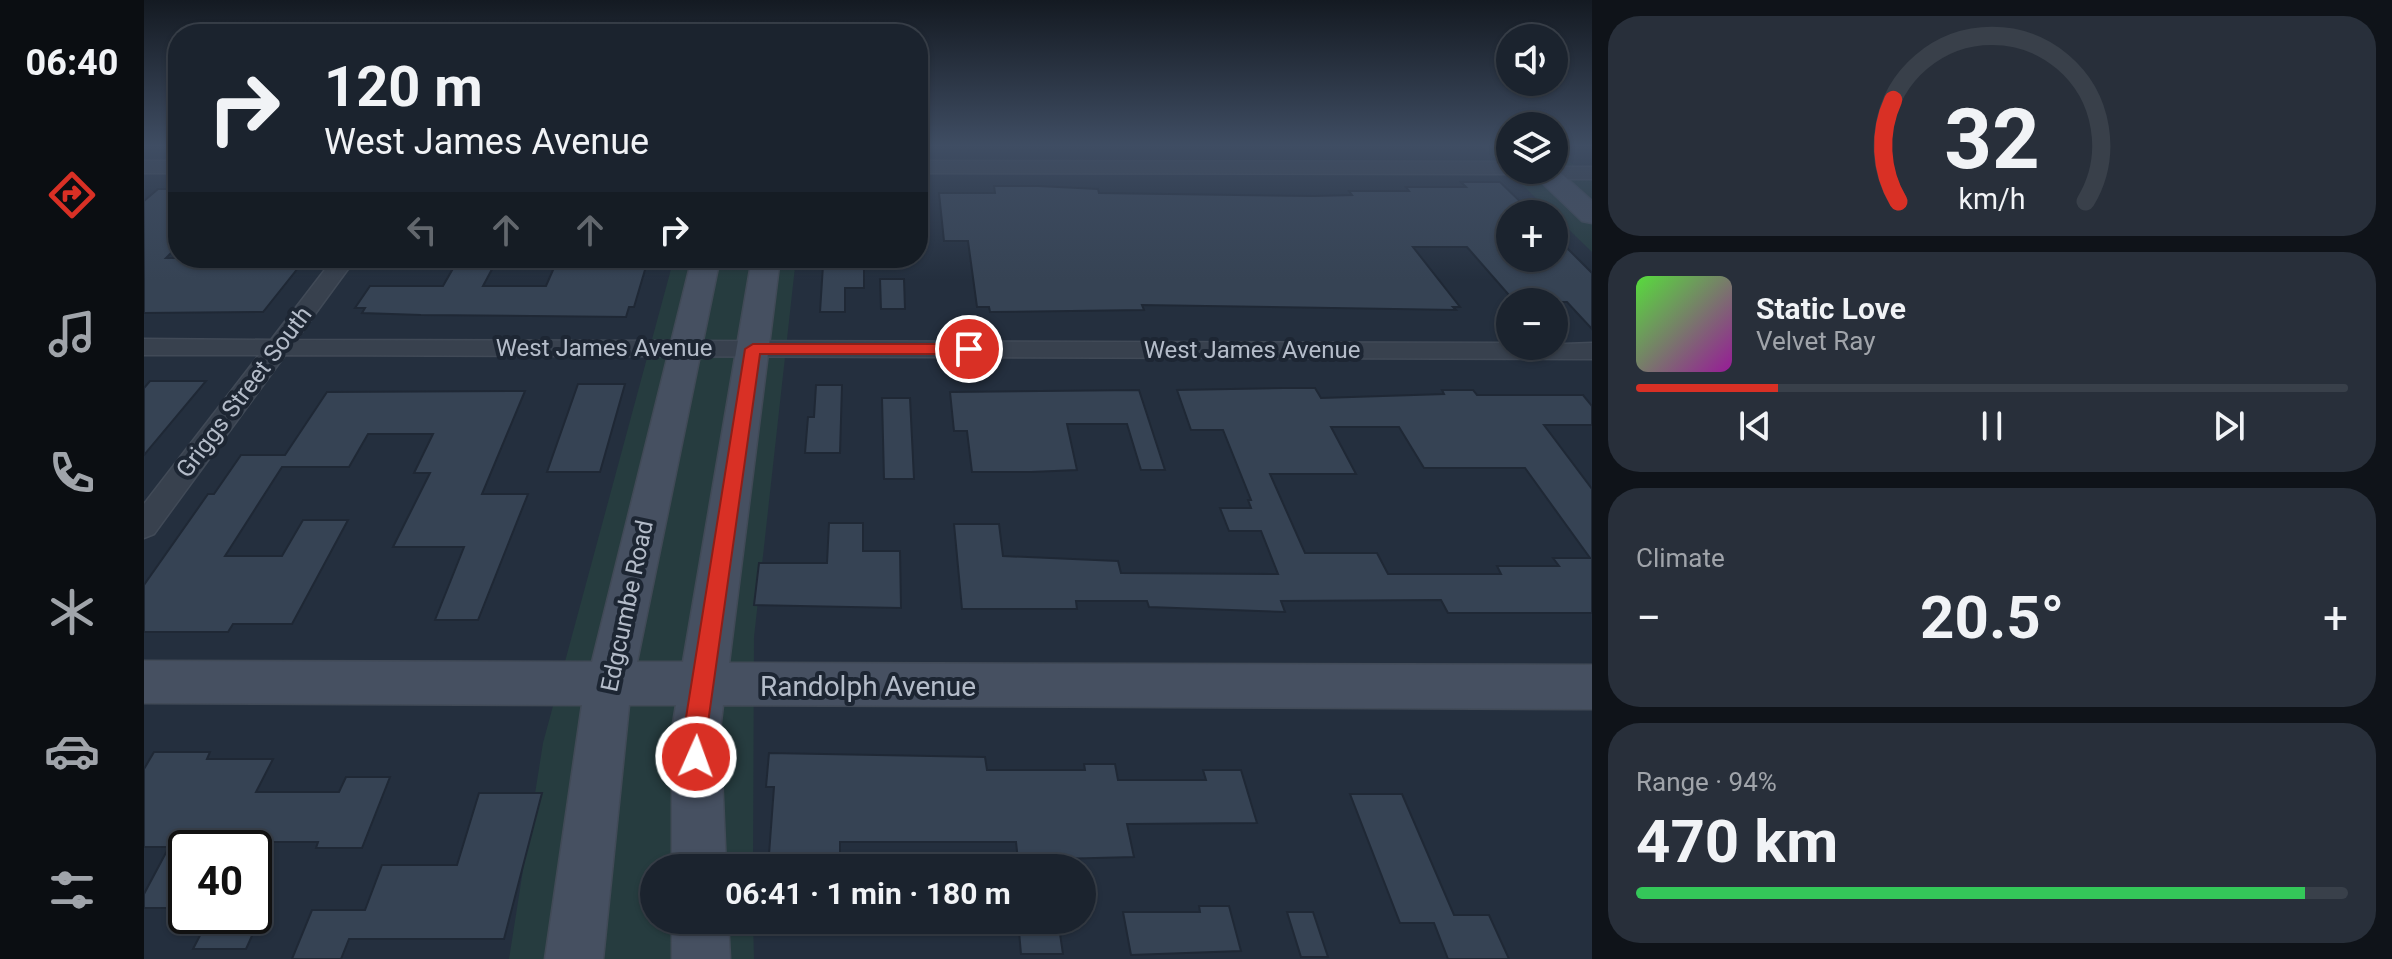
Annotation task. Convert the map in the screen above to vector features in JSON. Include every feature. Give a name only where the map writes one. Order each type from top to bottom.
[{"type":"street","points":[[1565,191],[1592,215]]},
{"type":"street","name":"Griggs Street South","points":[[144,526],[337,268]]},
{"type":"street","name":"Edgcumbe Road","points":[[574,959],[601,729],[704,268]]},
{"type":"street","points":[[699,854],[696,730],[765,268]]},
{"type":"street","name":"West James Avenue","points":[[144,347],[1592,351]]},
{"type":"street","name":"Randolph Avenue","points":[[144,682],[1592,687]]},
{"type":"street","points":[[700,934],[701,959]]},
{"type":"green space","points":[[1528,191],[1592,191],[1592,252],[1568,229],[1568,200],[1538,200]]},
{"type":"green space","points":[[671,268],[795,268],[754,637],[753,854],[640,854],[640,934],[753,934],[754,959],[509,959],[543,743]]},
{"type":"building","points":[[156,191],[168,191],[168,268],[298,268],[263,312],[144,313],[144,201]]},
{"type":"building","points":[[1098,191],[1352,195],[1349,191],[1509,191],[1519,200],[1496,200],[1496,272],[1568,272],[1568,249],[1592,273],[1592,329],[1568,303],[1568,288],[1503,288],[1467,247],[1413,247],[1460,307],[1453,307],[1456,310],[1142,305],[1144,310],[990,312],[989,307],[977,307],[968,241],[944,241],[939,193]]},
{"type":"building","points":[[453,268],[493,268],[483,286],[546,286],[554,268],[646,268],[634,307],[629,307],[626,317],[421,315],[362,313],[365,308],[355,308],[370,286],[443,286]]},
{"type":"building","points":[[823,268],[864,268],[864,288],[845,288],[845,312],[820,312]]},
{"type":"building","points":[[880,279],[904,279],[905,309],[881,309]]},
{"type":"building","points":[[150,381],[206,381],[144,455],[144,388]]},
{"type":"building","points":[[578,384],[625,384],[600,472],[547,472]]},
{"type":"building","points":[[816,385],[842,385],[840,453],[805,453],[808,417],[814,417]]},
{"type":"building","points":[[1315,388],[1321,398],[1444,394],[1442,390],[1473,390],[1477,395],[1583,395],[1592,406],[1592,425],[1544,425],[1592,489],[1592,613],[1448,613],[1441,600],[1281,601],[1285,612],[1149,607],[1147,601],[1076,601],[1077,609],[962,609],[954,524],[999,524],[1003,556],[1118,561],[1121,573],[1278,574],[1261,531],[1229,531],[1220,508],[1251,508],[1248,500],[1251,500],[1223,430],[1191,430],[1177,390]],"holes":[[[1331,427],[1399,427],[1424,468],[1525,468],[1590,558],[1553,558],[1559,566],[1497,566],[1501,574],[1388,574],[1377,553],[1305,553],[1270,474],[1356,474]]]},
{"type":"building","points":[[1139,390],[1165,470],[1141,470],[1127,424],[1067,424],[1077,470],[1031,472],[972,472],[967,431],[954,431],[950,392]]},
{"type":"building","points":[[525,391],[482,494],[528,494],[478,620],[435,620],[464,547],[393,547],[430,473],[414,473],[433,434],[368,434],[349,467],[282,467],[225,556],[282,556],[303,520],[348,520],[292,624],[233,624],[228,632],[144,632],[144,585],[208,494],[214,494],[241,455],[285,455],[327,392]]},
{"type":"building","points":[[882,398],[910,398],[914,479],[884,479]]},
{"type":"building","points":[[829,523],[863,523],[863,551],[900,551],[901,608],[754,605],[759,563],[827,563]]},
{"type":"building","points":[[154,752],[210,752],[207,759],[273,759],[256,792],[339,792],[346,777],[390,777],[362,848],[316,848],[318,842],[272,842],[272,830],[168,830],[168,847],[144,847],[144,769]]},
{"type":"building","points":[[769,753],[985,757],[987,770],[1085,770],[1084,764],[1115,764],[1118,780],[1206,780],[1203,770],[1241,770],[1257,823],[1127,824],[1134,857],[1017,854],[1016,842],[840,842],[840,854],[769,854],[774,787],[766,787]]},
{"type":"building","points":[[479,793],[542,793],[504,939],[349,939],[341,959],[292,959],[312,910],[365,910],[382,865],[457,865]]},
{"type":"building","points":[[1350,794],[1402,794],[1454,915],[1489,915],[1509,959],[1448,959],[1434,923],[1400,923]]},
{"type":"building","points":[[168,849],[168,908],[144,908],[144,894]]},
{"type":"building","points":[[1199,906],[1229,906],[1241,951],[1131,955],[1123,912],[1200,912]]},
{"type":"building","points":[[1287,912],[1313,912],[1328,957],[1301,957]]},
{"type":"building","points":[[201,934],[253,934],[246,949],[193,949]]},
{"type":"building","points":[[1019,934],[1060,934],[1063,954],[1021,954]]},
{"type":"route","points":[[696,757],[696,730],[753,349],[969,349]]}]
